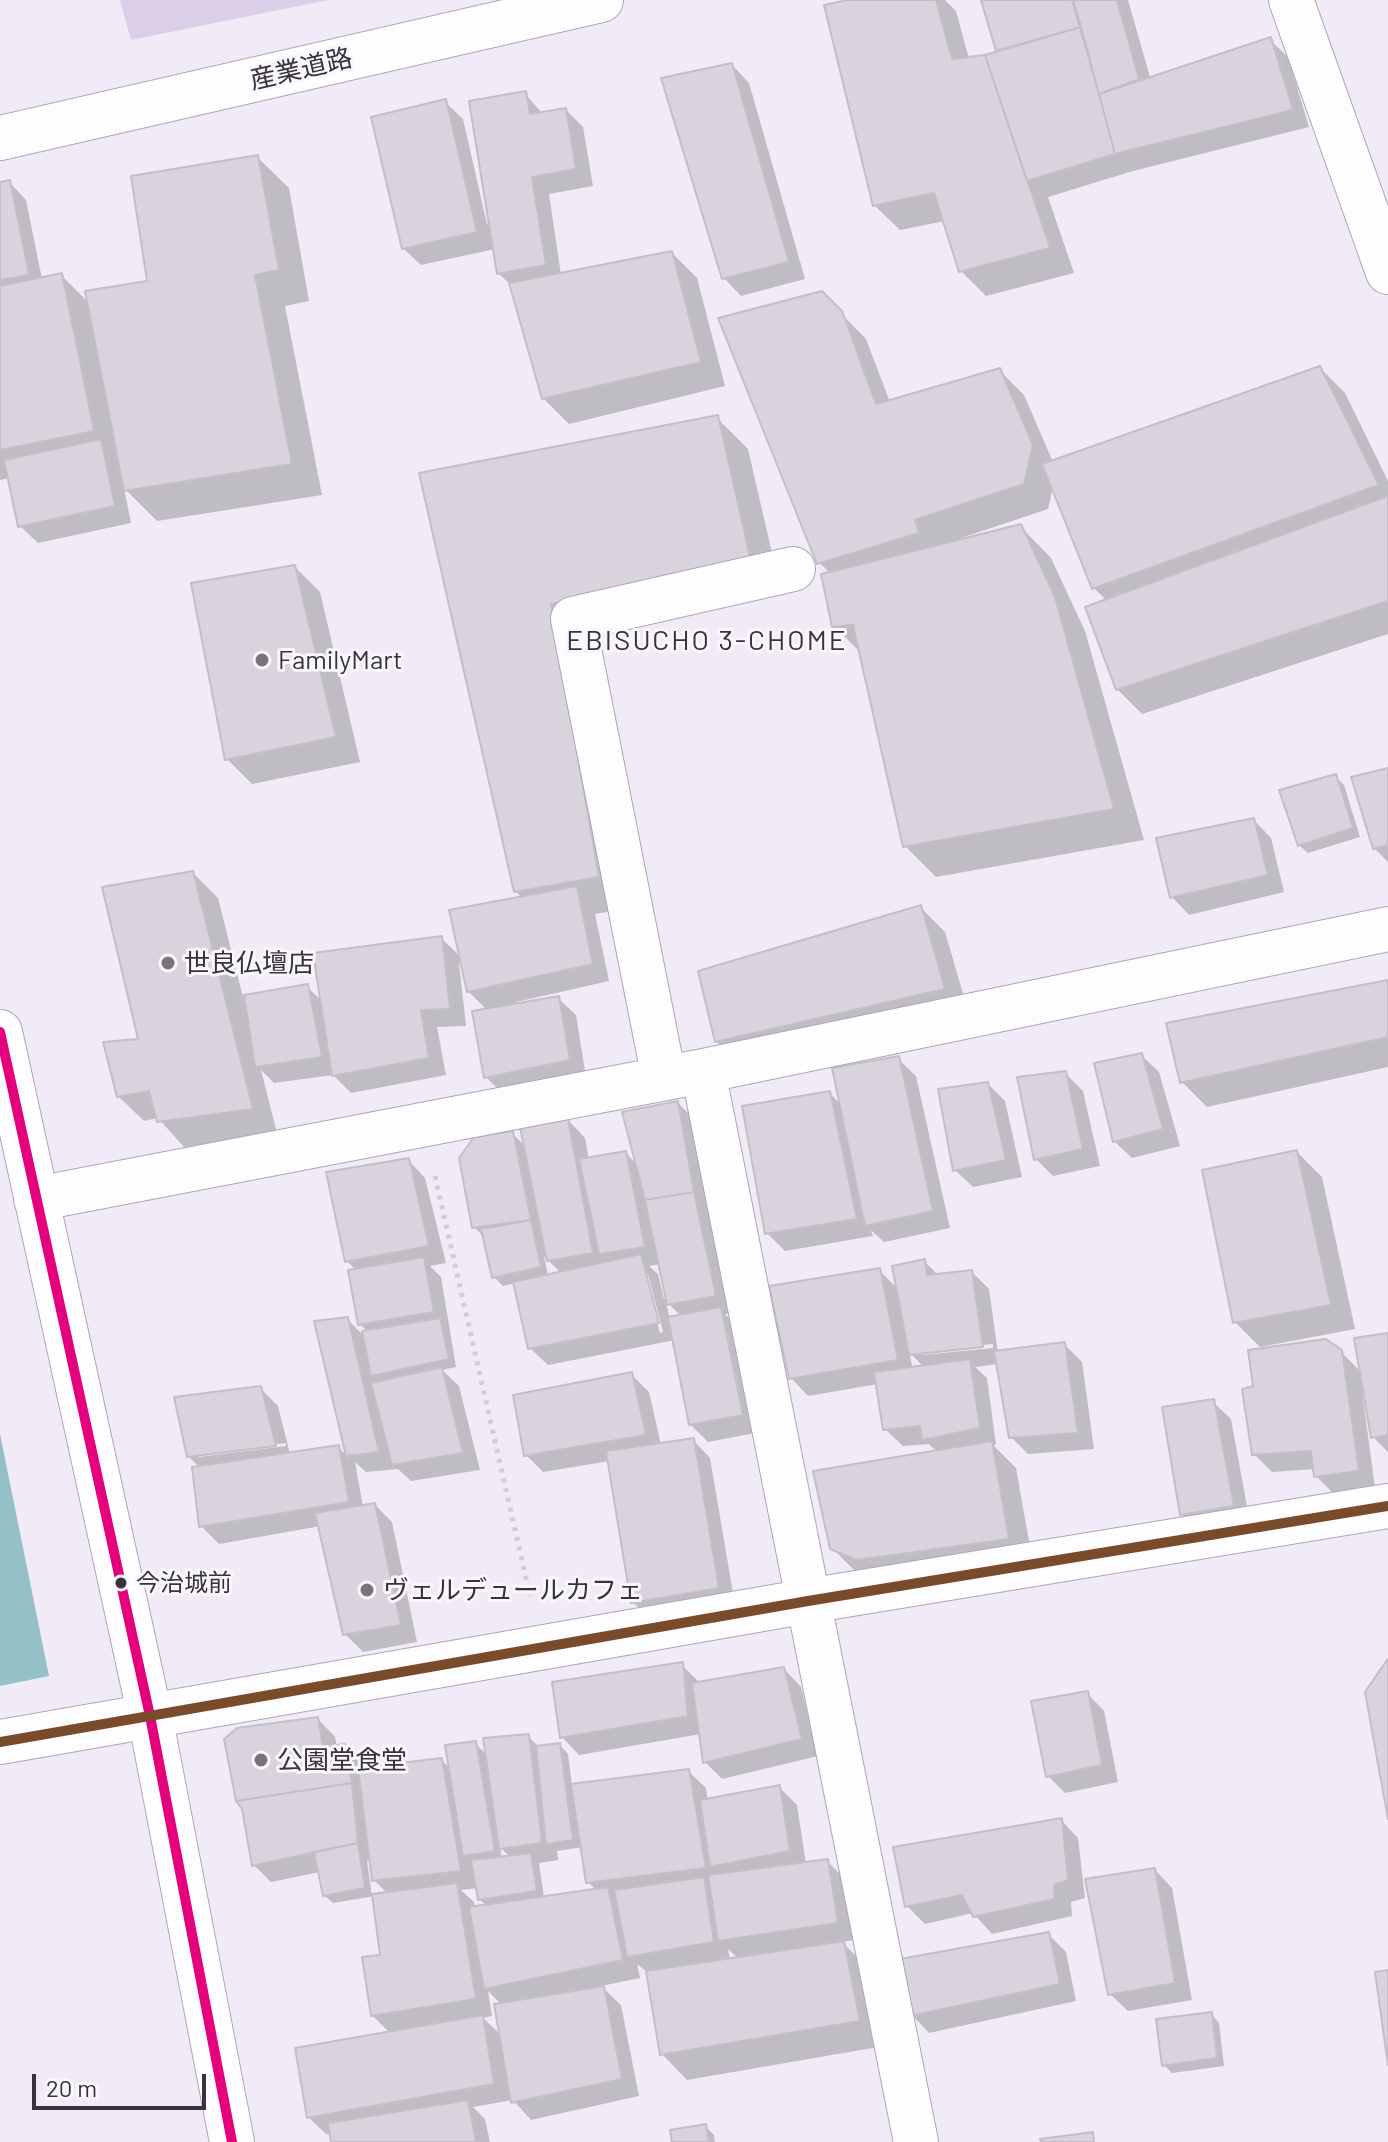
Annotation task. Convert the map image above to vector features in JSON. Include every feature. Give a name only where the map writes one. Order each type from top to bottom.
[{"type":"street","name":"産業道路","points":[[0,138],[601,0]]},
{"type":"street","points":[[1291,0],[1388,272]]},
{"type":"street","points":[[793,569],[573,619],[808,1601],[916,2142]]},
{"type":"street","points":[[36,1199],[684,1074],[1388,929]]},
{"type":"street","points":[[0,1032],[150,1716],[232,2142]]},
{"type":"street","points":[[0,1742],[808,1601],[1388,1506]]},
{"type":"path","points":[[424,1124],[541,1647]]},
{"type":"shaded area","points":[[120,0],[328,0],[131,40]]},
{"type":"water","points":[[0,1434],[49,1676],[0,1686]]},
{"type":"building","points":[[847,0],[936,0],[952,59],[985,55],[1050,248],[959,272],[934,193],[873,206],[824,5]]},
{"type":"building","points":[[981,0],[1073,0],[1081,27],[996,51]]},
{"type":"building","points":[[1072,0],[1117,0],[1139,79],[1099,94]]},
{"type":"building","points":[[1081,27],[1115,154],[1027,181],[985,55]]},
{"type":"building","points":[[1271,37],[1293,110],[1115,154],[1099,94]]},
{"type":"building","points":[[732,63],[789,262],[722,279],[661,78]]},
{"type":"building","points":[[526,91],[530,114],[566,108],[576,169],[532,177],[546,265],[497,274],[469,101]]},
{"type":"building","points":[[446,99],[477,232],[402,249],[371,117]]},
{"type":"building","points":[[258,155],[279,270],[255,275],[292,464],[124,491],[85,291],[147,281],[131,176]]},
{"type":"building","points":[[10,180],[29,275],[0,280],[0,182]]},
{"type":"building","points":[[672,251],[701,362],[542,399],[509,283]]},
{"type":"building","points":[[62,273],[94,431],[0,450],[0,286]]},
{"type":"building","points":[[822,291],[842,311],[876,404],[1000,368],[1033,445],[1024,484],[915,520],[919,533],[817,564],[718,318]]},
{"type":"building","points":[[1320,366],[1379,485],[1092,589],[1042,464]]},
{"type":"building","points":[[718,415],[751,561],[551,604],[599,877],[514,892],[419,473]]},
{"type":"building","points":[[101,439],[115,506],[18,527],[4,460]]},
{"type":"building","points":[[1388,496],[1388,601],[1116,690],[1085,607]]},
{"type":"building","points":[[1021,524],[1055,597],[1114,809],[903,847],[853,625],[832,627],[821,574]]},
{"type":"building","name":"FamilyMart","points":[[295,565],[336,737],[225,760],[191,583]]},
{"type":"building","points":[[1388,768],[1388,845],[1373,849],[1351,777]]},
{"type":"building","points":[[1336,774],[1353,828],[1298,846],[1279,790]]},
{"type":"building","points":[[1254,818],[1268,875],[1170,898],[1156,838]]},
{"type":"building","name":"世良仏壇店","points":[[193,871],[253,1109],[157,1122],[149,1091],[117,1097],[103,1042],[138,1039],[102,887]]},
{"type":"building","points":[[577,886],[593,964],[467,992],[449,910]]},
{"type":"building","points":[[921,905],[945,989],[715,1042],[698,971]]},
{"type":"building","points":[[442,936],[450,1009],[421,1010],[429,1058],[332,1076],[313,953]]},
{"type":"building","points":[[1388,980],[1388,1037],[1180,1083],[1166,1023]]},
{"type":"building","points":[[308,984],[322,1057],[255,1067],[244,995]]},
{"type":"building","points":[[559,996],[570,1060],[484,1078],[472,1011]]},
{"type":"building","points":[[1142,1053],[1163,1129],[1113,1142],[1094,1063]]},
{"type":"building","points":[[899,1056],[933,1211],[865,1226],[832,1068]]},
{"type":"building","points":[[1066,1071],[1083,1149],[1034,1160],[1017,1077]]},
{"type":"building","points":[[988,1082],[1006,1160],[953,1171],[938,1089]]},
{"type":"building","points":[[830,1091],[857,1219],[765,1234],[742,1106]]},
{"type":"building","points":[[678,1101],[694,1192],[645,1200],[622,1112]]},
{"type":"building","points":[[568,1118],[593,1253],[547,1261],[520,1127]]},
{"type":"building","points":[[513,1131],[531,1220],[472,1228],[459,1158],[474,1137]]},
{"type":"building","points":[[1297,1150],[1331,1305],[1233,1323],[1202,1170]]},
{"type":"building","points":[[626,1151],[645,1247],[599,1254],[579,1159]]},
{"type":"building","points":[[409,1158],[429,1246],[345,1262],[326,1172]]},
{"type":"building","points":[[694,1192],[716,1296],[667,1305],[645,1200]]},
{"type":"building","points":[[531,1220],[541,1267],[492,1278],[481,1229]]},
{"type":"building","points":[[641,1254],[659,1323],[528,1349],[513,1282]]},
{"type":"building","points":[[424,1257],[434,1312],[358,1325],[348,1270]]},
{"type":"building","points":[[925,1259],[927,1275],[972,1270],[983,1347],[909,1355],[892,1266]]},
{"type":"building","points":[[880,1268],[898,1360],[789,1379],[769,1286]]},
{"type":"building","points":[[721,1307],[743,1415],[689,1425],[668,1317]]},
{"type":"building","points":[[348,1317],[379,1452],[346,1456],[314,1321]]},
{"type":"building","points":[[440,1318],[449,1359],[371,1376],[362,1331]]},
{"type":"building","points":[[1388,1333],[1388,1435],[1371,1438],[1354,1338]]},
{"type":"building","points":[[1326,1339],[1342,1350],[1359,1471],[1314,1477],[1311,1451],[1252,1455],[1242,1389],[1253,1386],[1248,1350]]},
{"type":"building","points":[[1065,1342],[1078,1433],[1009,1438],[994,1351]]},
{"type":"building","points":[[970,1359],[980,1428],[922,1440],[920,1426],[883,1430],[874,1372]]},
{"type":"building","points":[[442,1367],[463,1453],[392,1465],[371,1383]]},
{"type":"building","points":[[632,1372],[646,1435],[524,1456],[513,1395]]},
{"type":"building","points":[[261,1386],[276,1446],[187,1457],[174,1397]]},
{"type":"building","points":[[1214,1399],[1234,1506],[1180,1515],[1162,1407]]},
{"type":"building","points":[[694,1438],[719,1588],[631,1603],[606,1451]]},
{"type":"building","points":[[992,1441],[1009,1539],[857,1560],[830,1549],[813,1471]]},
{"type":"building","points":[[339,1445],[349,1502],[199,1527],[192,1467]]},
{"type":"building","points":[[375,1503],[401,1625],[343,1635],[315,1513]]},
{"type":"building","points":[[1388,1660],[1388,1819],[1365,1692]]},
{"type":"building","points":[[683,1662],[688,1716],[560,1738],[552,1682]]},
{"type":"building","points":[[784,1667],[802,1739],[703,1763],[692,1683]]},
{"type":"building","points":[[1088,1691],[1102,1765],[1046,1777],[1031,1701]]},
{"type":"building","points":[[318,1717],[323,1747],[345,1744],[352,1783],[236,1801],[224,1739],[237,1728]]},
{"type":"building","points":[[529,1734],[542,1843],[499,1849],[483,1738]]},
{"type":"building","points":[[476,1741],[495,1851],[463,1856],[445,1745]]},
{"type":"building","points":[[560,1743],[573,1840],[546,1844],[536,1746]]},
{"type":"building","points":[[442,1758],[461,1871],[372,1881],[358,1768]]},
{"type":"building","points":[[689,1769],[706,1868],[586,1883],[571,1784]]},
{"type":"building","points":[[352,1783],[358,1843],[252,1866],[242,1809],[236,1801]]},
{"type":"building","points":[[780,1785],[790,1851],[710,1867],[700,1800]]},
{"type":"building","points":[[1062,1818],[1068,1880],[1054,1885],[1055,1899],[973,1917],[962,1895],[905,1907],[893,1847]]},
{"type":"building","points":[[358,1843],[365,1888],[323,1896],[314,1852]]},
{"type":"building","points":[[531,1853],[537,1891],[478,1900],[471,1860]]},
{"type":"building","points":[[828,1859],[838,1923],[718,1941],[708,1875]]},
{"type":"building","points":[[1155,1868],[1175,1983],[1108,1995],[1085,1879]]},
{"type":"building","points":[[704,1877],[714,1942],[627,1957],[614,1890]]},
{"type":"building","points":[[457,1883],[476,1999],[371,2016],[362,1957],[380,1955],[372,1894]]},
{"type":"building","points":[[608,1887],[623,1960],[484,1989],[469,1907]]},
{"type":"building","points":[[1049,1932],[1060,1984],[910,2016],[900,1959]]},
{"type":"building","points":[[844,1941],[860,2021],[660,2055],[646,1971]]},
{"type":"building","points":[[1388,1970],[1388,2065],[1375,1972]]},
{"type":"building","points":[[604,1986],[622,2079],[511,2103],[494,2004]]},
{"type":"building","points":[[1212,2012],[1217,2058],[1162,2066],[1156,2019]]},
{"type":"building","points":[[483,2015],[494,2084],[307,2118],[295,2048]]},
{"type":"building","points":[[468,2100],[476,2142],[331,2142],[328,2123]]},
{"type":"building","points":[[706,2124],[709,2142],[672,2142],[670,2130]]},
{"type":"building","points":[[1093,2132],[1094,2142],[1041,2142],[1040,2139]]},
{"type":"transit line","points":[[0,1032],[150,1716],[232,2142]]},
{"type":"transit line","points":[[0,1742],[808,1601],[1388,1506]]},
{"type":"place","name":"FamilyMart","points":[[262,660]]},
{"type":"place","name":"世良仏壇店","points":[[168,963]]},
{"type":"place","name":"今治城前","points":[[121,1583]]},
{"type":"place","name":"ヴェルデュールカフェ","points":[[367,1590]]},
{"type":"place","name":"公園堂食堂","points":[[261,1760]]},
{"type":"district","name":"EBISUCHO 3-CHOME","points":[[707,641]]}]
